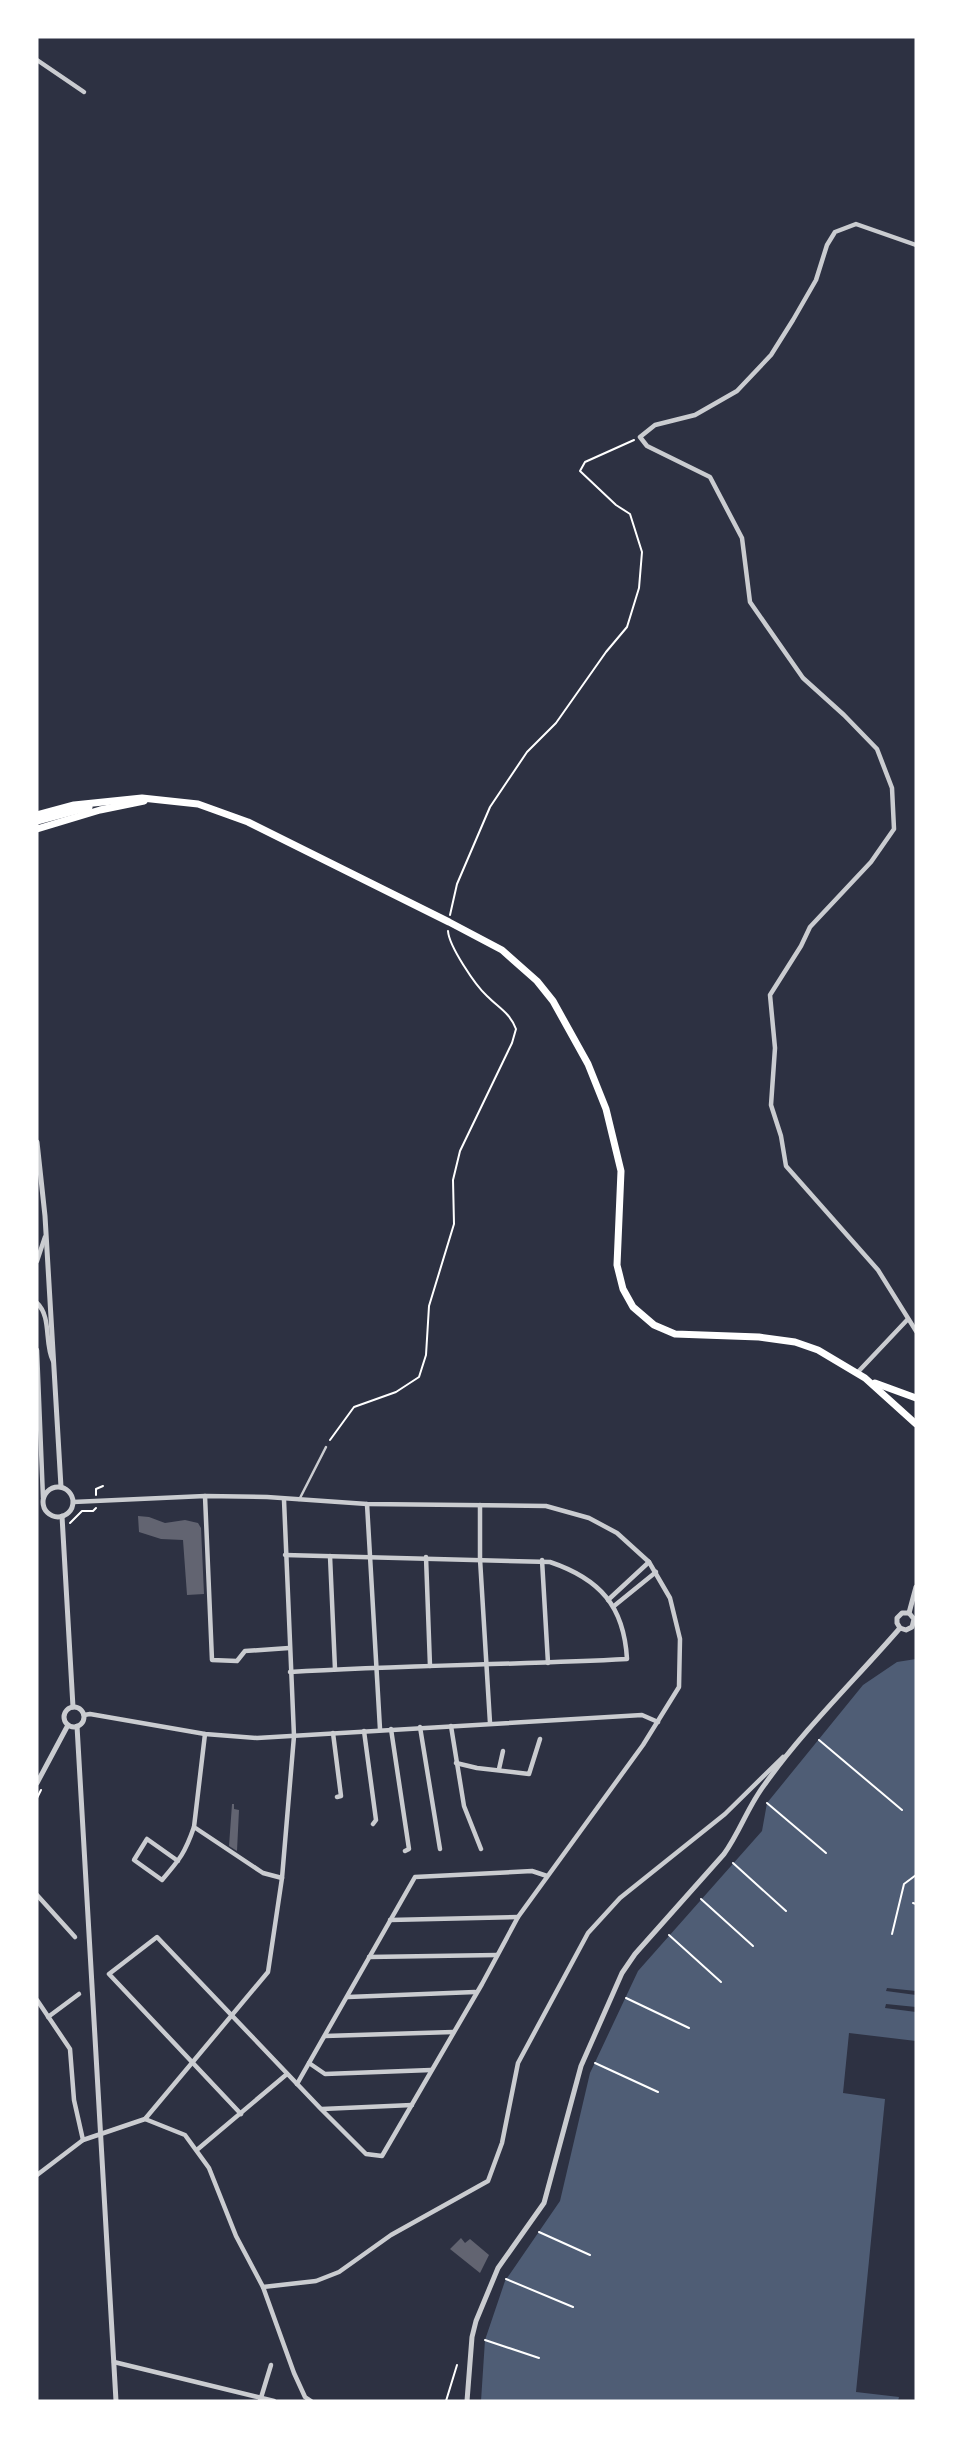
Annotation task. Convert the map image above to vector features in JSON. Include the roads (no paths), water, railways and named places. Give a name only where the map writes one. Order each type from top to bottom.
[{"type":"main road","points":[[37,821],[124,799]]},
{"type":"main road","points":[[37,815],[74,805],[124,799],[171,800],[198,804],[235,816],[502,950],[537,981],[562,1015],[588,1064],[609,1118],[621,1171],[616,1253],[619,1279],[628,1299],[639,1313],[660,1329],[676,1334],[759,1337],[795,1342],[818,1350],[887,1389],[916,1398]]},
{"type":"main road","points":[[37,829],[100,810],[146,801],[171,800]]},
{"type":"main road","points":[[865,1378],[916,1424]]},
{"type":"street","points":[[37,60],[84,92]]},
{"type":"street","points":[[916,245],[856,223],[835,232],[827,245],[816,281],[793,320],[771,355],[737,391],[695,415],[655,425],[640,437],[647,446],[710,477],[742,538],[750,602],[803,678],[877,749],[892,788],[894,829],[871,862],[810,927],[770,995],[775,1048],[771,1105],[786,1166],[878,1270],[916,1331]]},
{"type":"street","points":[[37,1142],[43,1182],[61,1487]]},
{"type":"street","points":[[37,1261],[46,1233]]},
{"type":"street","points":[[37,1303],[42,1309],[48,1353],[53,1363]]},
{"type":"street","points":[[857,1373],[908,1319]]},
{"type":"street","points":[[37,1350],[43,1498],[44,1506],[51,1515],[62,1516],[70,1511],[73,1502],[69,1491],[61,1487],[51,1488],[43,1498]]},
{"type":"street","points":[[73,1502],[205,1496],[367,1504],[546,1506],[589,1518],[617,1533],[649,1562],[670,1598],[680,1639],[678,1687],[658,1722],[519,1917],[382,2156],[366,2154],[157,1937],[109,1974],[241,2114]]},
{"type":"street","points":[[205,1496],[212,1660],[236,1661],[245,1651],[289,1648]]},
{"type":"street","points":[[37,2175],[83,2140],[145,2119],[268,1972],[282,1878],[294,1736],[284,1500]]},
{"type":"street","points":[[367,1504],[380,1730]]},
{"type":"street","points":[[480,1505],[480,1559],[490,1723]]},
{"type":"street","points":[[37,1510],[44,1506]]},
{"type":"street","points":[[62,1516],[73,1707]]},
{"type":"street","points":[[285,1555],[542,1560],[584,1576],[614,1606],[622,1623],[627,1659],[290,1672]]},
{"type":"street","points":[[330,1556],[335,1670]]},
{"type":"street","points":[[426,1558],[430,1666]]},
{"type":"street","points":[[542,1560],[548,1663]]},
{"type":"street","points":[[608,1600],[649,1562]]},
{"type":"street","points":[[614,1606],[656,1572]]},
{"type":"street","points":[[909,1613],[916,1587]]},
{"type":"street","points":[[900,1628],[897,1618],[902,1613],[909,1613]]},
{"type":"street","points":[[900,1628],[914,1627],[914,1619],[909,1613]]},
{"type":"street","points":[[263,2287],[316,2281],[339,2272],[391,2235],[488,2181],[502,2143],[518,2063],[588,1933],[620,1898],[725,1814],[747,1793],[793,1747],[900,1628]]},
{"type":"street","points":[[68,1725],[64,1716],[67,1710],[73,1707],[81,1710],[84,1715],[82,1723],[77,1727]]},
{"type":"street","points":[[84,1715],[205,1734],[257,1738],[642,1715],[658,1722]]},
{"type":"street","points":[[68,1725],[77,1727]]},
{"type":"street","points":[[37,1783],[68,1725]]},
{"type":"street","points":[[451,1726],[464,1806],[481,1849]]},
{"type":"street","points":[[77,1727],[116,2401]]},
{"type":"street","points":[[420,1727],[440,1849]]},
{"type":"street","points":[[391,1729],[410,1849],[405,1851]]},
{"type":"street","points":[[364,1731],[376,1820],[373,1824]]},
{"type":"street","points":[[332,1733],[341,1796],[337,1797]]},
{"type":"street","points":[[178,1861],[147,1839],[134,1860],[162,1880],[178,1861],[185,1852],[194,1827],[205,1734]]},
{"type":"street","points":[[456,1763],[529,1774],[540,1739]]},
{"type":"street","points":[[467,2401],[472,2337],[477,2320],[498,2268],[544,2203],[581,2066],[622,1973],[643,1945],[724,1854],[736,1838],[758,1794],[793,1747]]},
{"type":"street","points":[[499,1769],[503,1751]]},
{"type":"street","points":[[194,1827],[263,1874],[282,1878]]},
{"type":"street","points":[[297,2084],[415,1877],[532,1871],[547,1876]]},
{"type":"street","points":[[37,1895],[75,1937]]},
{"type":"street","points":[[390,1920],[519,1917]]},
{"type":"street","points":[[369,1957],[498,1955]]},
{"type":"street","points":[[346,1997],[476,1992]]},
{"type":"street","points":[[48,2017],[79,1994]]},
{"type":"street","points":[[37,2000],[70,2049],[74,2100],[83,2140]]},
{"type":"street","points":[[325,2036],[454,2032]]},
{"type":"street","points":[[309,2063],[325,2074],[432,2070]]},
{"type":"street","points":[[198,2149],[287,2074]]},
{"type":"street","points":[[321,2109],[412,2105]]},
{"type":"street","points":[[145,2119],[185,2135],[198,2149],[209,2168],[236,2236],[263,2287],[294,2373],[305,2397],[311,2401]]},
{"type":"street","points":[[114,2362],[274,2401]]},
{"type":"street","points":[[261,2399],[271,2365]]},
{"type":"lane","points":[[299,1500],[326,1447]]},
{"type":"water","points":[[916,1659],[916,1991],[887,1988],[886,1991],[916,1995],[916,2007],[886,2004],[885,2008],[916,2012],[916,2041],[849,2033],[843,2093],[885,2099],[856,2392],[899,2397],[898,2401],[481,2401],[485,2340],[505,2281],[560,2201],[590,2073],[638,1971],[762,1831],[767,1803],[863,1685],[897,1662]]}]
